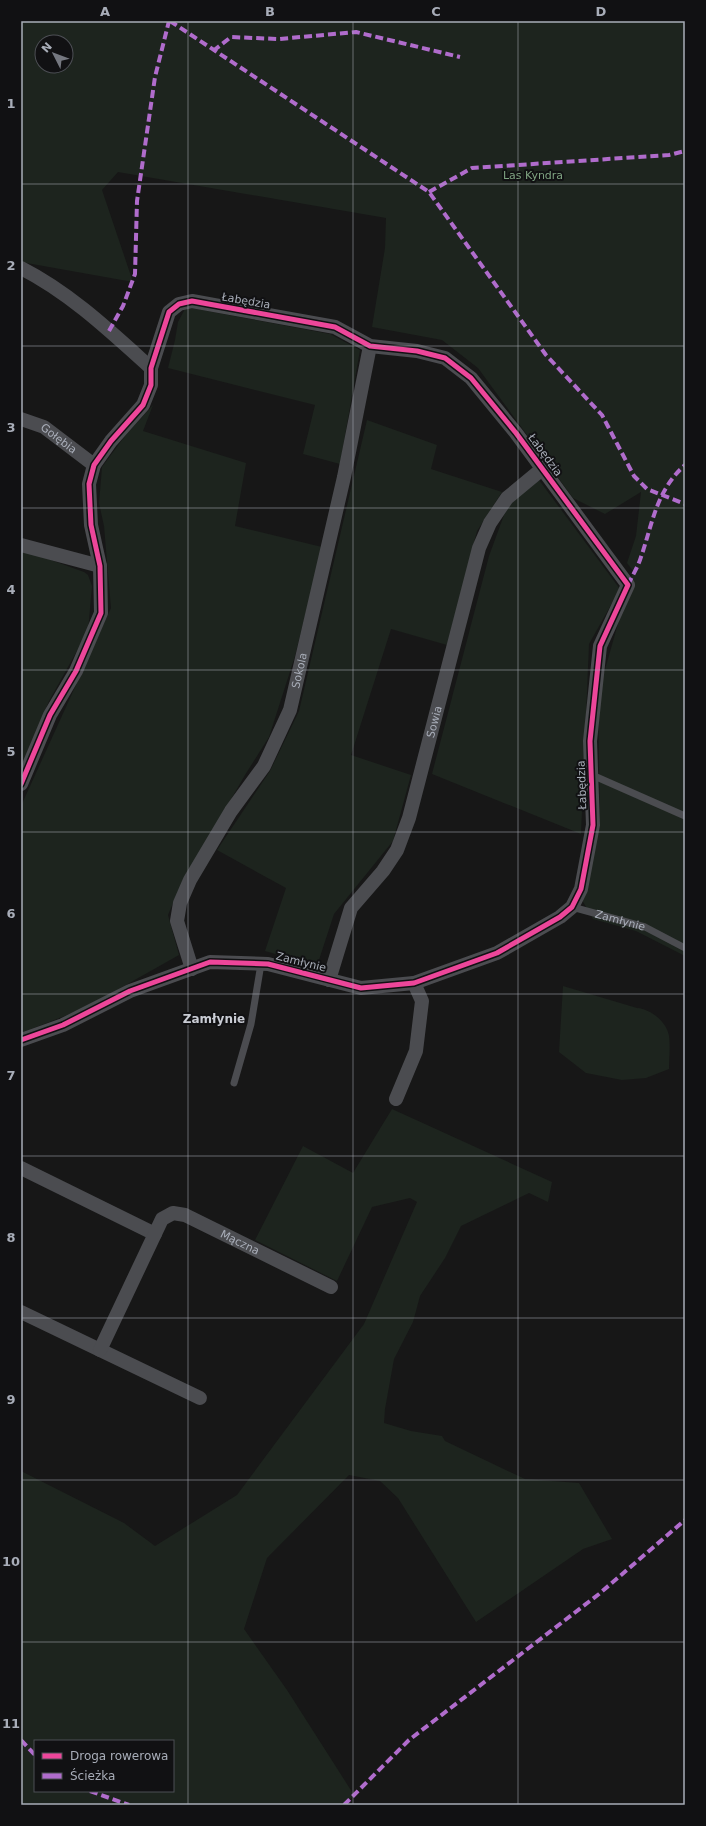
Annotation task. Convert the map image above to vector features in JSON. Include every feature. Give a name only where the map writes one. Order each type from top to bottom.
[{"type":"street","points":[[21,268],[46,281],[70,298],[150,368]]},
{"type":"street","name":"Łabędzia","points":[[94,465],[111,441],[143,405],[151,385],[150,368],[169,312],[179,304],[192,301],[336,327],[370,346],[417,351],[445,358],[471,378],[516,433],[628,585],[600,646],[590,741],[593,825],[581,889],[572,907]]},
{"type":"street","name":"Sokola","points":[[192,969],[177,921],[180,902],[190,880],[231,811],[264,766],[290,710],[344,477],[370,346]]},
{"type":"street","name":"Gołębia","points":[[21,419],[44,427],[94,465]]},
{"type":"street","points":[[21,784],[50,715],[76,671],[101,613],[100,566],[91,524],[89,484],[94,465]]},
{"type":"street","name":"Sowia","points":[[329,980],[351,908],[383,871],[397,850],[409,818],[479,548],[487,529],[507,498],[542,469]]},
{"type":"street","points":[[21,545],[100,566]]},
{"type":"street","name":"Zamłynie","points":[[21,1040],[63,1026],[130,991],[210,962],[268,964],[361,988],[414,983],[497,953],[560,917],[572,907]]},
{"type":"street","points":[[396,1099],[416,1051],[422,1001],[414,983]]},
{"type":"street","points":[[21,1168],[155,1234]]},
{"type":"street","name":"Mączna","points":[[100,1350],[162,1220],[173,1213],[185,1215],[331,1287]]},
{"type":"street","points":[[21,1312],[200,1398]]},
{"type":"lane","points":[[592,775],[685,816]]},
{"type":"lane","name":"Zamłynie","points":[[572,907],[645,927],[685,948]]},
{"type":"lane","name":"Zamłynie","points":[[234,1083],[251,1024],[260,964]]},
{"type":"green space","name":"Las Kyndra","points":[[21,21],[685,21],[685,956],[636,931],[593,919],[582,900],[600,825],[598,694],[633,571],[627,563],[636,536],[641,492],[605,514],[573,498],[478,368],[442,340],[372,327],[385,248],[386,218],[118,172],[102,190],[133,282],[21,262]]},
{"type":"green space","points":[[186,307],[330,334],[360,350],[340,464],[303,454],[315,405],[168,368],[178,322]]},
{"type":"green space","points":[[153,405],[143,431],[246,463],[235,526],[322,547],[295,656],[269,737],[245,775],[178,891],[168,915],[179,955],[85,1008],[21,1033],[21,806],[111,608],[104,526],[99,503],[102,467],[125,436]]},
{"type":"green space","points":[[367,420],[437,445],[431,469],[502,492],[477,531],[447,645],[391,629],[351,755],[411,775],[393,841],[334,914],[317,966],[265,951],[286,888],[217,850],[270,771],[299,711]]},
{"type":"green space","points":[[539,480],[620,589],[589,644],[581,834],[432,774],[489,556],[504,515],[519,488],[530,488]]},
{"type":"green space","points":[[21,551],[26,551],[84,572],[88,575],[92,586],[88,631],[49,701],[21,767]]},
{"type":"green space","points":[[563,986],[647,1010],[660,1019],[669,1035],[669,1069],[646,1078],[622,1080],[586,1073],[559,1052]]},
{"type":"green space","points":[[392,1109],[552,1182],[548,1202],[529,1193],[461,1226],[445,1258],[420,1296],[413,1322],[394,1359],[384,1423],[411,1431],[442,1436],[445,1441],[525,1479],[579,1483],[612,1539],[583,1549],[476,1622],[398,1498],[380,1481],[349,1475],[267,1558],[244,1629],[287,1690],[354,1795],[345,1805],[21,1805],[21,1471],[124,1523],[155,1546],[237,1495],[364,1324],[417,1202],[410,1198],[372,1207],[337,1281],[255,1240],[303,1146],[353,1173]]},
{"type":"marked path","points":[[109,331],[123,306],[135,274],[137,201],[155,77],[169,21]]},
{"type":"marked path","points":[[170,21],[429,192],[546,355],[602,415],[634,476],[647,489],[685,504]]},
{"type":"marked path","points":[[213,51],[231,37],[279,39],[356,32],[460,57]]},
{"type":"marked path","points":[[429,192],[472,168],[669,155],[685,151]]},
{"type":"marked path","points":[[628,585],[640,561],[661,496],[675,475],[685,465]]},
{"type":"marked path","points":[[344,1805],[409,1740],[599,1594],[685,1520]]},
{"type":"marked path","points":[[21,1740],[34,1754]]},
{"type":"marked path","points":[[93,1792],[129,1805]]},
{"type":"cycle path","points":[[21,784],[50,715],[76,671],[101,613],[100,566],[91,525],[89,484],[94,465],[111,441],[143,405],[151,385],[151,368],[169,312],[179,304],[192,301],[335,327],[370,346],[417,351],[445,358],[471,378],[516,433],[628,585],[600,646],[590,741],[593,825],[581,889],[572,907],[560,917],[497,953],[414,983],[361,988],[268,964],[210,962],[130,991],[63,1025],[21,1040]]},
{"type":"district","name":"Zamłynie","points":[[214,1019]]}]
